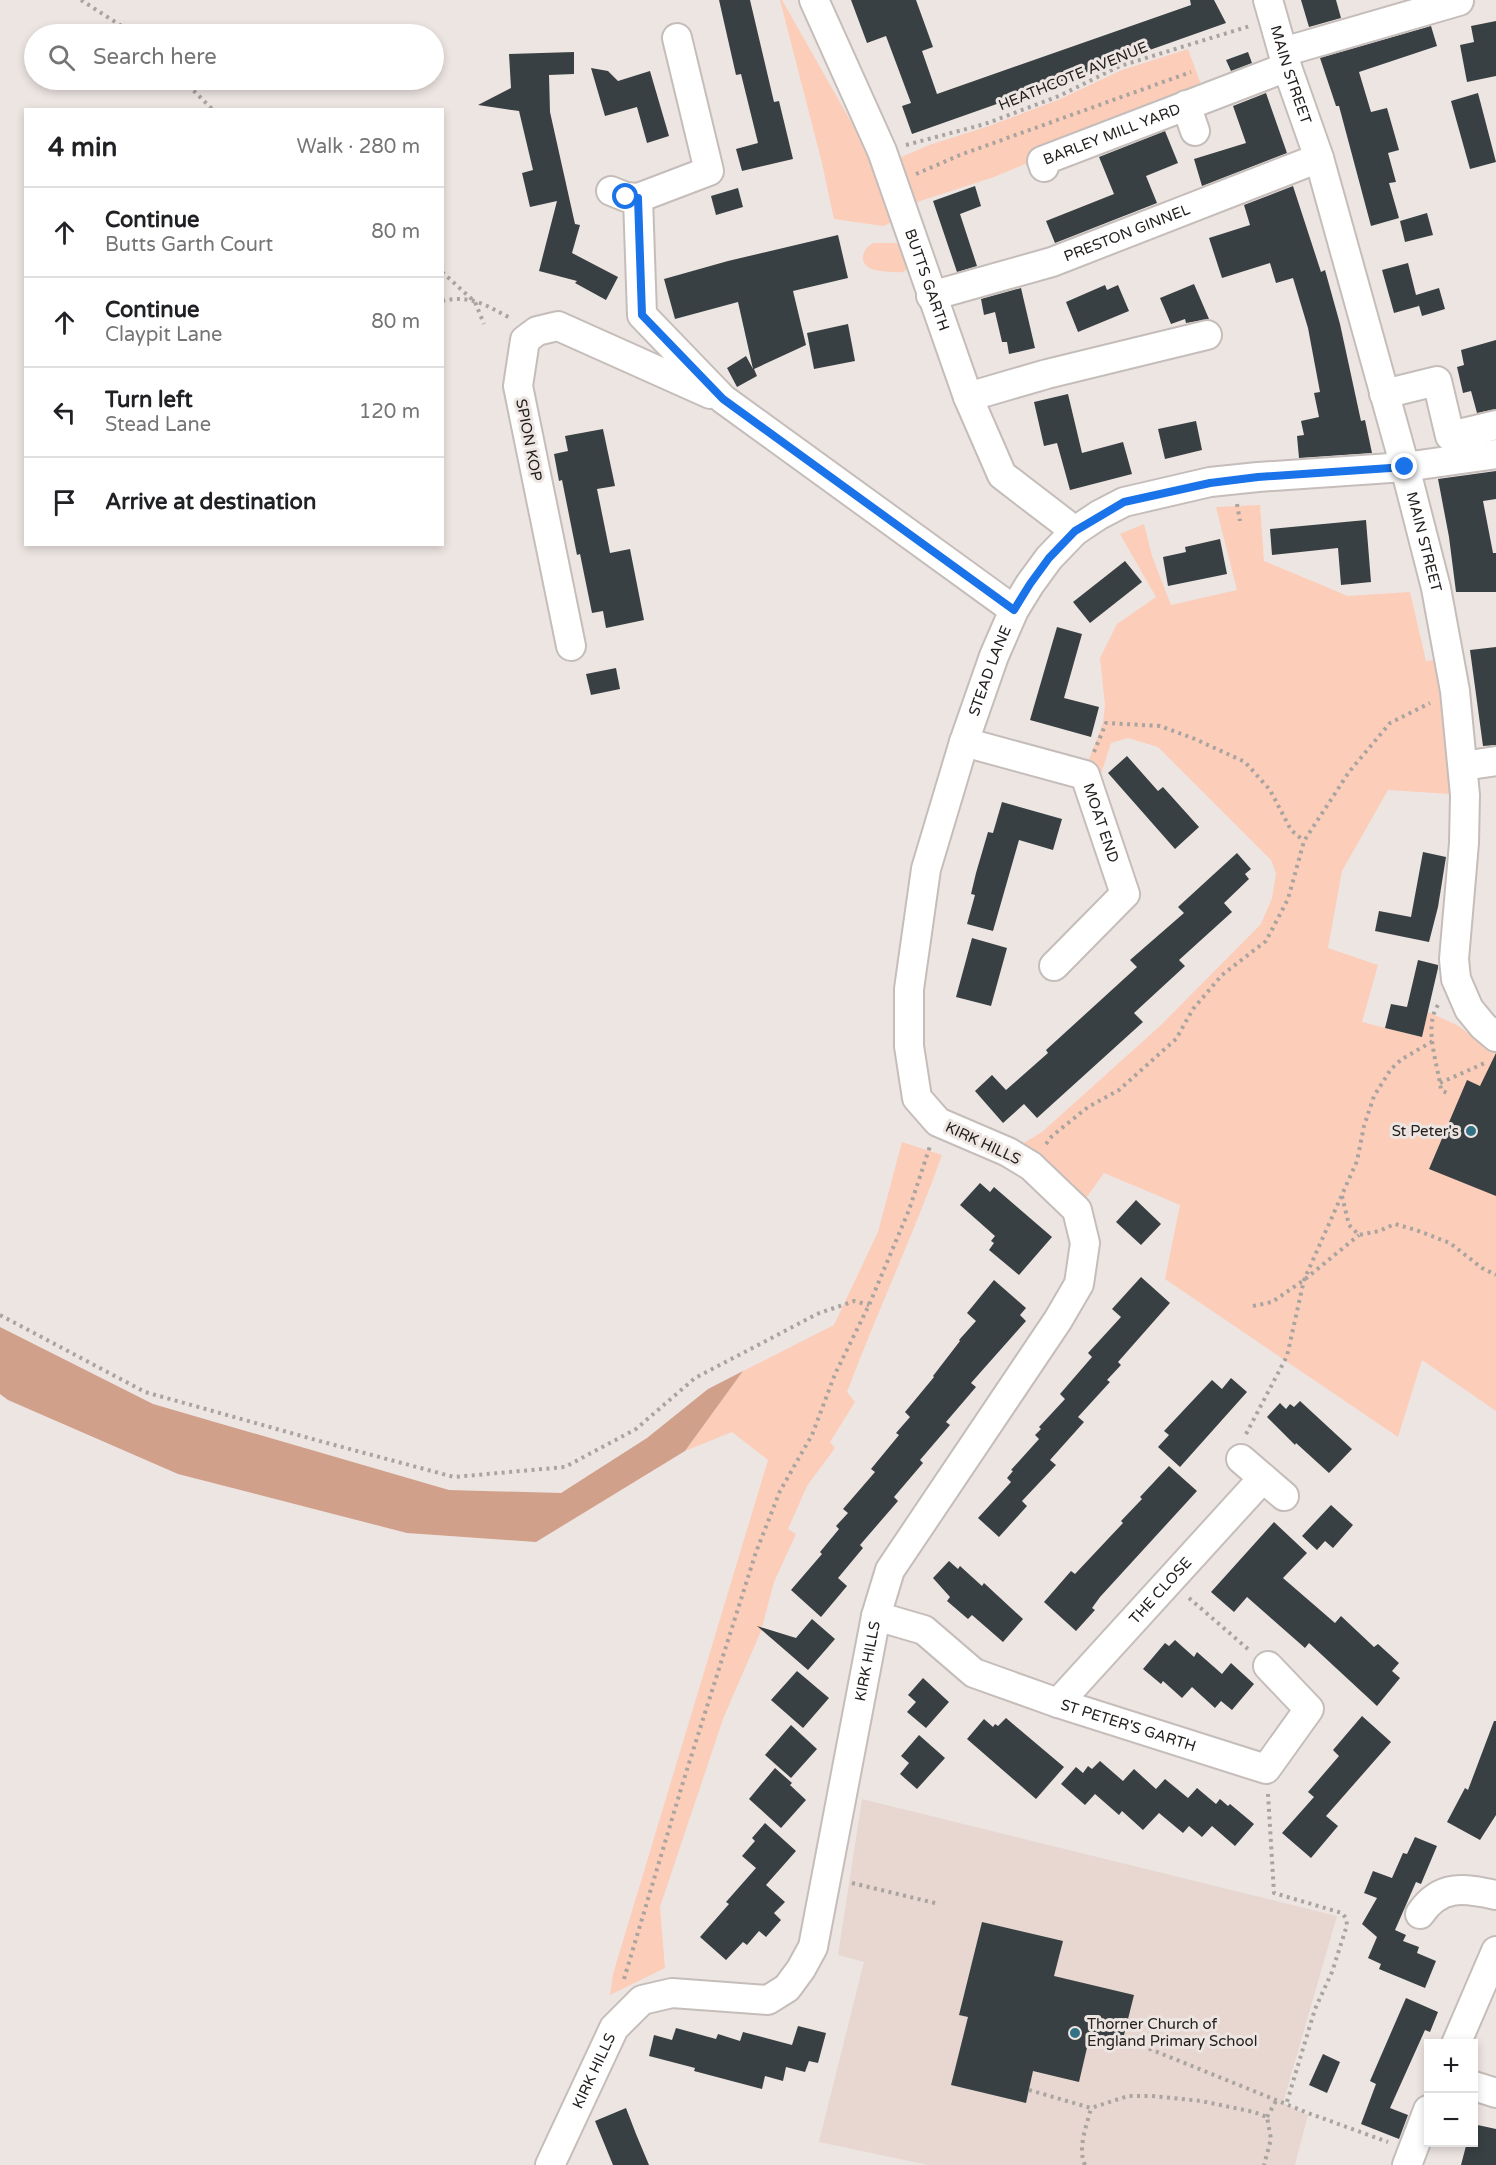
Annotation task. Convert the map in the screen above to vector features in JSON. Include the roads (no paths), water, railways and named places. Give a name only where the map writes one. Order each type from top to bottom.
[{"type":"street","name":"BUTTS GARTH","points":[[814,0],[882,151],[968,397],[1002,475],[1075,531]]},
{"type":"street","name":"BARLEY MILL YARD","points":[[1044,167],[1042,160],[1191,118],[1285,60],[1459,1]]},
{"type":"street","name":"MAIN STREET","points":[[1270,9],[1319,158],[1405,467],[1436,588],[1455,691],[1465,795],[1464,843],[1454,958],[1456,979],[1460,994],[1483,1026],[1495,1048]]},
{"type":"street","points":[[677,38],[709,171],[624,194],[642,315],[723,399],[1014,610]]},
{"type":"street","name":"PRESTON GINNEL","points":[[931,296],[1052,262],[1319,158]]},
{"type":"street","name":"SPION KOP","points":[[571,646],[518,386],[525,340],[537,332],[558,326],[723,399]]},
{"type":"street","points":[[968,397],[1047,374],[1207,335]]},
{"type":"street","points":[[1384,394],[1437,381],[1450,436],[1496,424]]},
{"type":"street","name":"STEAD LANE","points":[[938,1122],[917,1098],[909,1046],[909,989],[926,869],[963,742],[994,656],[1014,610],[1049,558],[1075,531],[1124,502],[1210,483],[1258,477],[1405,467],[1496,454]]},
{"type":"street","name":"MOAT END","points":[[963,742],[1085,775],[1125,894],[1054,966]]},
{"type":"street","points":[[1463,766],[1496,761]]},
{"type":"street","name":"KIRK HILLS","points":[[550,2165],[614,2028],[642,2000],[672,1992],[768,2000],[786,1988],[801,1969],[813,1947],[876,1616],[890,1570],[1058,1320],[1079,1284],[1085,1243],[1077,1210],[1030,1166],[1008,1152],[938,1122]]},
{"type":"street","name":"THE CLOSE","points":[[1058,1702],[1168,1580],[1273,1487],[1241,1460]]},
{"type":"street","name":"ST PETER'S GARTH","points":[[876,1616],[924,1630],[974,1673],[1266,1769],[1309,1709],[1268,1666]]},
{"type":"street","points":[[1420,1914],[1428,1902],[1441,1893],[1459,1889],[1496,1895]]},
{"type":"street","points":[[1458,2039],[1496,1951]]},
{"type":"street","points":[[1478,2088],[1496,2093]]},
{"type":"street","points":[[1402,2155],[1424,2117]]},
{"type":"place","name":"St Peter's","points":[[1471,1131]]},
{"type":"place","name":"Thorner Church of England Primary School","points":[[1075,2033]]}]
